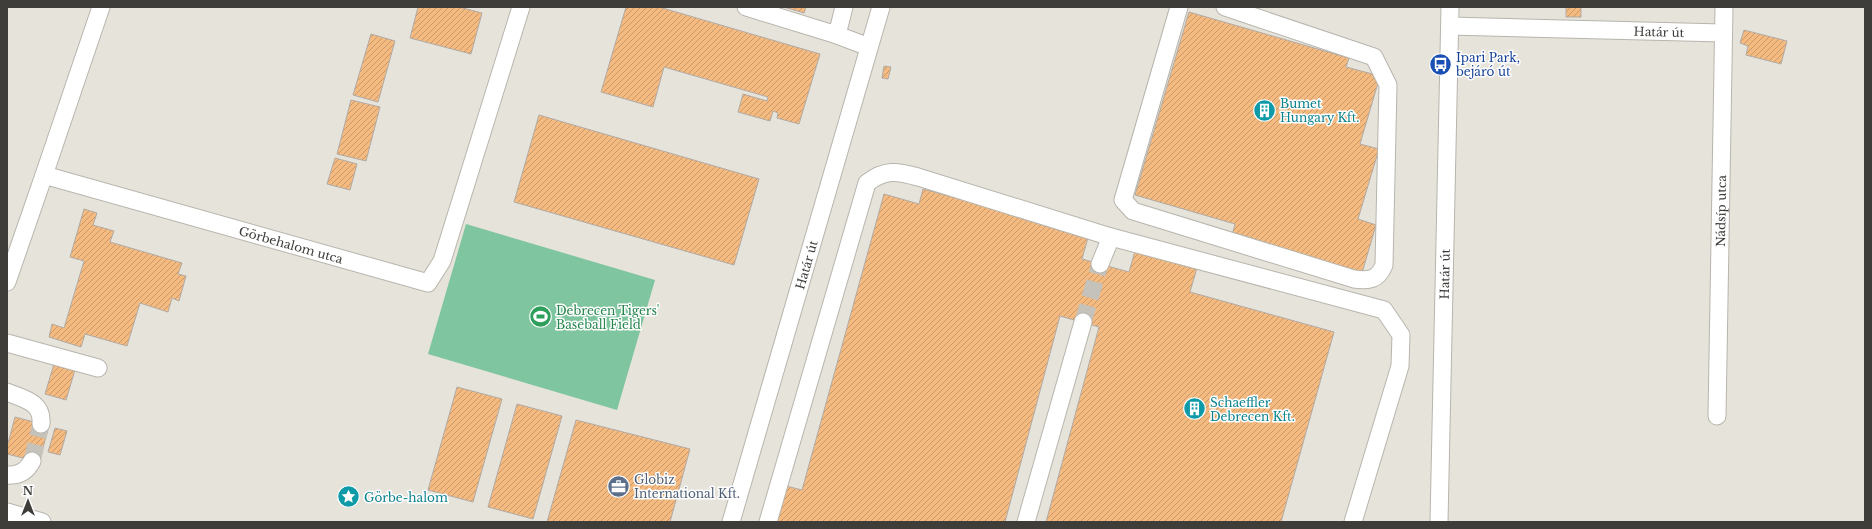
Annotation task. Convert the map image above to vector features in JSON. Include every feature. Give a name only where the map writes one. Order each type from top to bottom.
[{"type":"street","points":[[7,282],[11,254],[44,175],[101,7]]},
{"type":"street","name":"Görbehalom utca","points":[[44,175],[428,283],[442,261],[521,7]]},
{"type":"street","points":[[746,7],[869,46]]},
{"type":"street","points":[[837,35],[844,7]]},
{"type":"street","name":"Határ út","points":[[731,522],[881,7]]},
{"type":"street","points":[[1179,7],[1123,200],[1133,211],[1354,279],[1367,281],[1375,278],[1381,273],[1384,265],[1388,84],[1374,57],[1225,7]]},
{"type":"street","name":"Határ út","points":[[1439,522],[1450,7]]},
{"type":"street","name":"Nádsíp utca","points":[[1717,416],[1724,7]]},
{"type":"street","name":"Határ út","points":[[1450,26],[1723,33]]},
{"type":"street","points":[[768,522],[867,184],[876,176],[887,172],[901,172],[1111,236],[1384,310],[1401,335],[1400,366],[1354,522]]},
{"type":"street","points":[[1100,264],[1111,236]]},
{"type":"street","points":[[1026,522],[1083,322]]},
{"type":"street","points":[[7,343],[98,368]]},
{"type":"street","points":[[7,392],[29,400],[36,405],[40,411],[41,424]]},
{"type":"street","points":[[7,475],[14,476],[22,473],[29,467],[32,461]]},
{"type":"street","points":[[7,512],[42,522]]},
{"type":"green space","name":"Debrecen Tigers' Baseball Field","points":[[466,224],[655,280],[617,410],[428,354]]},
{"type":"building","points":[[418,7],[459,7],[482,13],[471,54],[410,38]]},
{"type":"building","points":[[626,7],[659,7],[820,54],[799,124],[777,118],[778,113],[773,111],[770,121],[738,112],[743,94],[767,101],[768,97],[664,67],[653,107],[601,92]]},
{"type":"building","points":[[784,7],[806,7],[804,13]]},
{"type":"building","points":[[1566,7],[1581,7],[1581,17],[1566,17]]},
{"type":"building","name":"Bumet Hungary Kft.","points":[[1189,12],[1349,58],[1346,67],[1380,76],[1360,144],[1379,149],[1358,219],[1376,225],[1362,273],[1232,235],[1235,224],[1135,195]]},
{"type":"building","points":[[1744,30],[1787,41],[1781,64],[1746,55],[1748,46],[1740,43]]},
{"type":"building","points":[[371,34],[395,41],[378,102],[353,95]]},
{"type":"building","points":[[884,66],[891,67],[888,79],[882,78]]},
{"type":"building","points":[[351,100],[380,107],[366,161],[337,154]]},
{"type":"building","points":[[539,115],[759,179],[734,265],[514,202]]},
{"type":"building","points":[[335,158],[357,164],[350,190],[327,184]]},
{"type":"building","name":"Schaeffler Debrecen Kft.","points":[[923,189],[1089,234],[1082,259],[1129,272],[1135,251],[1197,268],[1190,292],[1334,332],[1281,522],[1046,522],[1099,327],[1060,316],[1005,522],[776,522],[786,486],[802,490],[884,194],[919,204]]},
{"type":"building","points":[[84,209],[97,213],[93,225],[114,231],[110,242],[182,263],[178,274],[186,276],[179,301],[172,298],[168,312],[140,303],[127,346],[85,334],[81,347],[49,337],[52,324],[64,328],[84,261],[70,257]]},
{"type":"building","points":[[54,364],[75,370],[66,400],[45,394]]},
{"type":"building","points":[[457,387],[502,399],[473,502],[428,490]]},
{"type":"building","points":[[517,404],[562,416],[533,519],[488,507]]},
{"type":"building","points":[[15,417],[49,426],[39,462],[7,454],[7,447]]},
{"type":"building","name":"Globiz International Kft.","points":[[576,420],[690,449],[670,522],[547,522]]},
{"type":"building","points":[[55,428],[67,431],[60,455],[48,452]]},
{"type":"tunnel","points":[[1083,322],[1100,264]]},
{"type":"tunnel","points":[[32,461],[41,424]]},
{"type":"place","name":"Ipari Park, bejáró út","points":[[1440,64]]},
{"type":"place","name":"Bumet Hungary Kft.","points":[[1265,110]]},
{"type":"place","name":"Debrecen Tigers' Baseball Field","points":[[541,317]]},
{"type":"place","name":"Schaeffler Debrecen Kft.","points":[[1195,409]]},
{"type":"place","name":"Globiz International Kft.","points":[[619,486]]},
{"type":"place","name":"Görbe-halom","points":[[349,497]]}]
